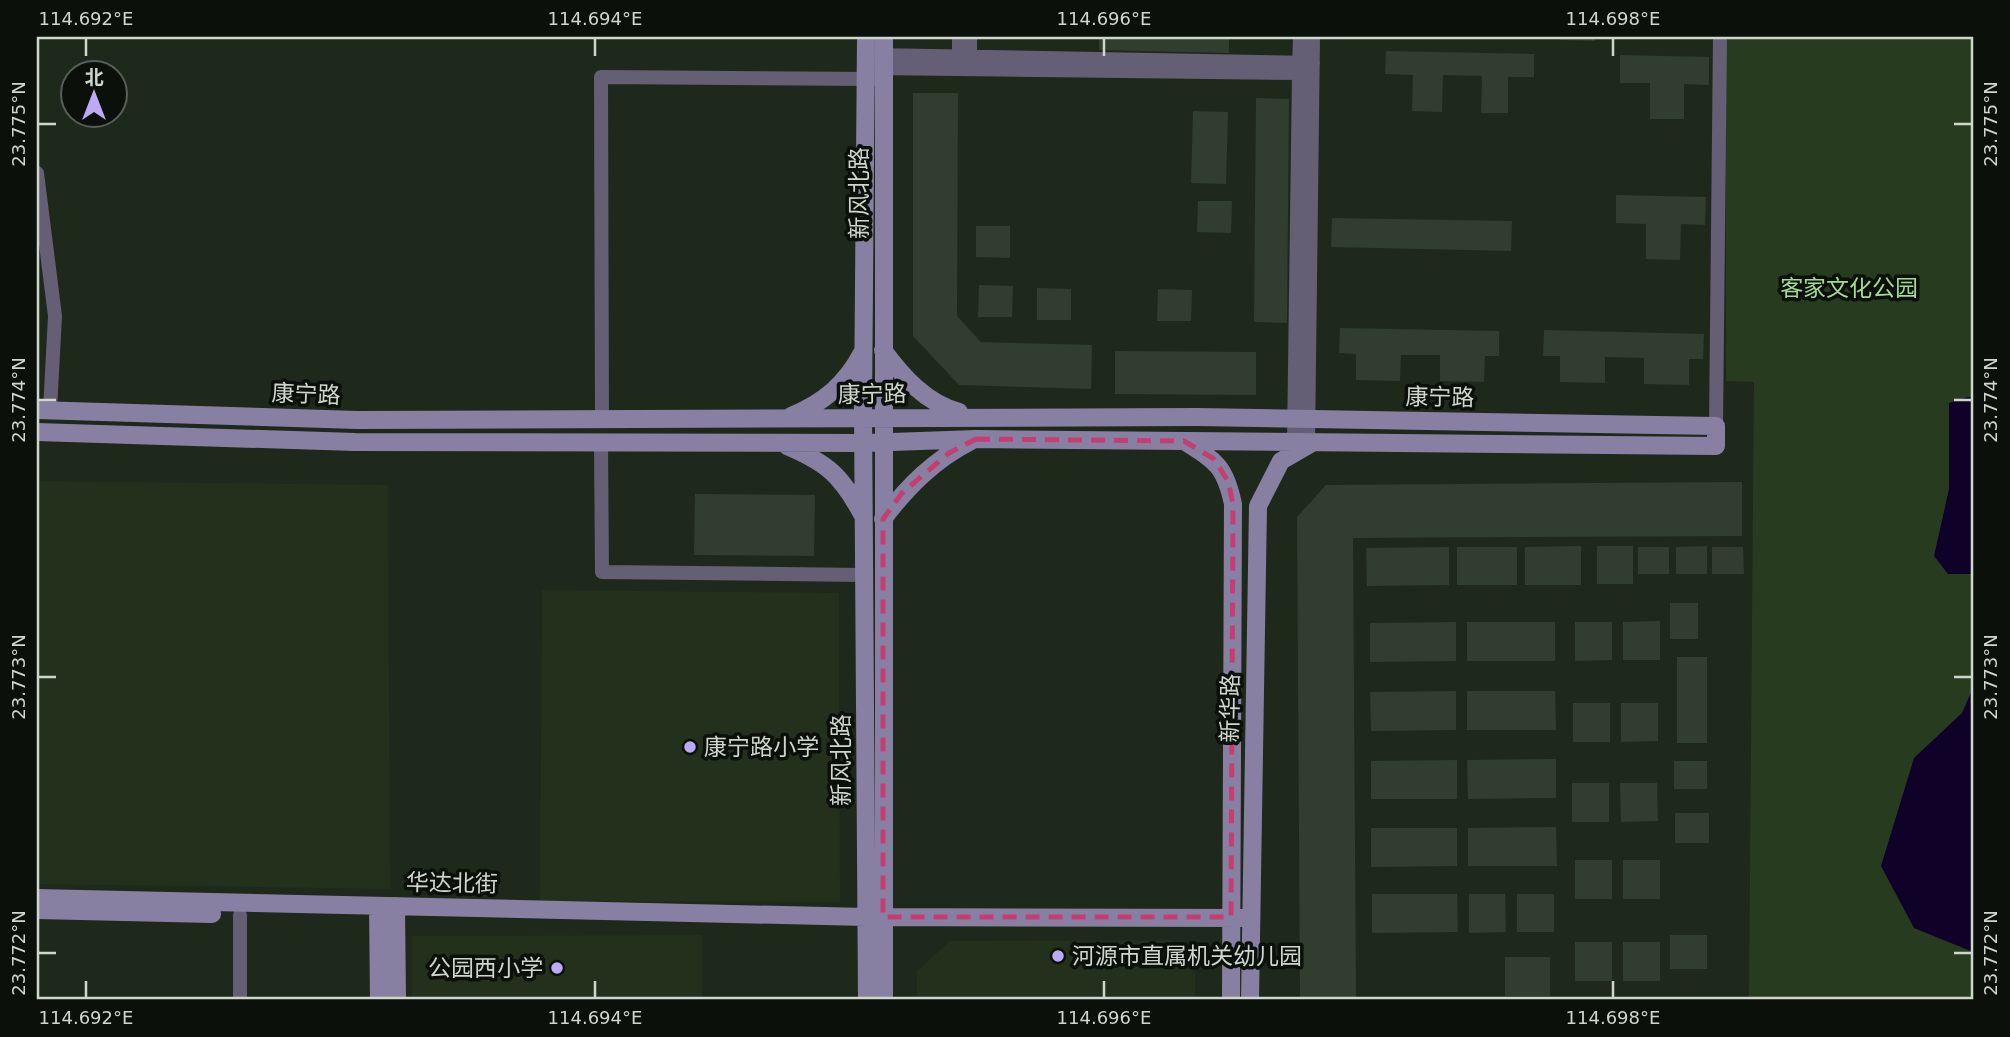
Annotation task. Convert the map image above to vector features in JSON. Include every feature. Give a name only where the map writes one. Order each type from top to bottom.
[{"type":"street","name":"新风北路","points":[[866,37],[875,68],[883,350],[883,519],[875,923],[867,1000]]},
{"type":"street","name":"新风北路","points":[[884,37],[875,68],[864,350],[864,575],[875,923],[884,1000]]},
{"type":"street","points":[[959,37],[964,63]]},
{"type":"street","points":[[964,63],[970,37]]},
{"type":"street","points":[[1300,37],[1306,68],[1302,419],[1306,442]]},
{"type":"street","points":[[1306,68],[1313,37]]},
{"type":"street","points":[[1712,37],[1712,426]]},
{"type":"street","points":[[1712,426],[1720,37]]},
{"type":"street","points":[[602,420],[601,77],[964,63],[1306,68]]},
{"type":"street","points":[[37,173],[55,316],[43,410]]},
{"type":"street","points":[[782,420],[811,408],[832,392],[852,373],[864,350]]},
{"type":"street","points":[[883,350],[900,373],[920,392],[944,408],[976,417]]},
{"type":"street","name":"康宁路","points":[[37,432],[355,442],[864,443],[976,439],[1716,446],[1712,426],[976,417],[357,420],[43,410]]},
{"type":"street","points":[[883,519],[902,493],[923,472],[949,453],[976,439]]},
{"type":"street","name":"新华路","points":[[1184,440],[1214,459],[1228,481],[1233,504],[1231,1000]]},
{"type":"street","name":"新华路","points":[[1250,1000],[1258,506],[1281,461],[1306,442]]},
{"type":"street","points":[[601,443],[602,572],[864,575]]},
{"type":"street","name":"新风北路","points":[[780,443],[834,471],[850,492],[864,519]]},
{"type":"street","name":"华达北街","points":[[37,898],[387,912],[875,923],[1251,923]]},
{"type":"street","name":"华达北街","points":[[37,910],[240,915],[387,912]]},
{"type":"street","points":[[379,1000],[387,912]]},
{"type":"street","points":[[387,912],[397,1000]]},
{"type":"street","points":[[240,915],[240,1000]]},
{"type":"highlighted area","points":[[976,439],[1184,441],[1214,459],[1228,481],[1233,504],[1231,917],[883,917],[883,519],[902,493],[949,453]]},
{"type":"shaded area","points":[[1973,397],[1973,574],[1948,574],[1934,556],[1949,489],[1949,403]]},
{"type":"shaded area","points":[[37,481],[388,485],[390,889],[37,884]]},
{"type":"shaded area","name":"康宁路小学","points":[[542,590],[839,593],[840,902],[540,901]]},
{"type":"shaded area","points":[[1973,688],[1973,952],[1914,928],[1881,866],[1914,758],[1962,713]]},
{"type":"shaded area","name":"公园西小学","points":[[702,935],[702,1000],[412,1000],[412,936]]},
{"type":"shaded area","name":"河源市直属机关幼儿园","points":[[1172,940],[1195,973],[1195,1000],[917,1000],[917,971],[950,941]]},
{"type":"green space","name":"客家文化公园","points":[[1726,37],[1973,37],[1973,1000],[1749,1000],[1754,382],[1726,381]]},
{"type":"building","points":[[1099,37],[1229,37],[1229,53],[1099,50]]},
{"type":"building","points":[[1561,37],[1595,37],[1595,41],[1560,40]]},
{"type":"building","points":[[1386,51],[1534,54],[1534,77],[1508,77],[1508,113],[1481,113],[1482,76],[1443,75],[1442,112],[1412,111],[1413,75],[1385,74]]},
{"type":"building","points":[[1620,55],[1709,57],[1709,85],[1684,84],[1684,119],[1650,119],[1650,83],[1620,83]]},
{"type":"building","points":[[913,93],[958,93],[957,316],[981,342],[1092,345],[1091,389],[959,385],[913,336]]},
{"type":"building","points":[[1256,98],[1289,99],[1287,323],[1254,322]]},
{"type":"building","points":[[1193,111],[1228,112],[1226,184],[1191,183]]},
{"type":"building","points":[[1616,195],[1706,197],[1705,225],[1681,224],[1680,260],[1646,259],[1646,224],[1616,223]]},
{"type":"building","points":[[1198,201],[1232,201],[1231,233],[1197,232]]},
{"type":"building","points":[[1332,218],[1512,221],[1511,251],[1331,247]]},
{"type":"building","points":[[976,226],[1010,226],[1010,258],[976,257]]},
{"type":"building","points":[[979,285],[1013,286],[1012,317],[978,317]]},
{"type":"building","points":[[1037,288],[1071,289],[1071,320],[1037,320]]},
{"type":"building","points":[[1158,289],[1192,290],[1191,321],[1157,321]]},
{"type":"building","points":[[1340,328],[1499,331],[1499,356],[1485,356],[1484,382],[1440,381],[1440,355],[1401,355],[1400,381],[1356,380],[1356,354],[1339,353]]},
{"type":"building","points":[[1544,330],[1704,334],[1703,359],[1689,359],[1689,385],[1644,384],[1644,358],[1605,357],[1605,383],[1560,382],[1560,356],[1543,356]]},
{"type":"building","points":[[1115,351],[1256,352],[1256,395],[1115,394]]},
{"type":"building","points":[[1742,482],[1742,536],[1353,538],[1356,1000],[1300,1000],[1297,517],[1326,485]]},
{"type":"building","points":[[695,494],[815,495],[814,556],[694,555]]},
{"type":"building","points":[[1581,546],[1581,585],[1525,585],[1525,547]]},
{"type":"building","points":[[1597,546],[1633,546],[1633,584],[1597,584]]},
{"type":"building","points":[[1707,546],[1707,574],[1676,574],[1676,547]]},
{"type":"building","points":[[1449,547],[1449,585],[1367,586],[1366,548]]},
{"type":"building","points":[[1457,547],[1517,547],[1517,585],[1457,585]]},
{"type":"building","points":[[1638,547],[1669,547],[1669,574],[1638,574]]},
{"type":"building","points":[[1712,547],[1743,547],[1744,574],[1712,574]]},
{"type":"building","points":[[1670,603],[1698,603],[1698,639],[1670,639]]},
{"type":"building","points":[[1660,621],[1660,660],[1623,660],[1623,622]]},
{"type":"building","points":[[1456,622],[1456,661],[1370,662],[1370,623]]},
{"type":"building","points":[[1467,622],[1555,622],[1555,661],[1467,661]]},
{"type":"building","points":[[1575,622],[1612,622],[1612,660],[1575,661]]},
{"type":"building","points":[[1677,657],[1707,657],[1707,743],[1677,743]]},
{"type":"building","points":[[1456,691],[1456,730],[1371,731],[1370,692]]},
{"type":"building","points":[[1467,691],[1555,691],[1556,730],[1467,730]]},
{"type":"building","points":[[1573,703],[1610,703],[1610,742],[1573,742]]},
{"type":"building","points":[[1621,703],[1658,703],[1658,741],[1621,742]]},
{"type":"building","points":[[1556,759],[1556,798],[1468,799],[1467,760]]},
{"type":"building","points":[[1457,760],[1457,799],[1371,799],[1371,761]]},
{"type":"building","points":[[1674,761],[1707,761],[1707,789],[1674,789]]},
{"type":"building","points":[[1572,783],[1609,783],[1609,822],[1572,822]]},
{"type":"building","points":[[1620,783],[1657,783],[1658,821],[1621,822]]},
{"type":"building","points":[[1675,813],[1709,813],[1709,843],[1675,843]]},
{"type":"building","points":[[1556,827],[1557,866],[1468,866],[1468,828]]},
{"type":"building","points":[[1371,828],[1457,828],[1457,866],[1371,867]]},
{"type":"building","points":[[1575,860],[1612,860],[1612,899],[1575,899]]},
{"type":"building","points":[[1623,860],[1660,860],[1660,899],[1623,899]]},
{"type":"building","points":[[1372,894],[1457,894],[1458,932],[1372,933]]},
{"type":"building","points":[[1469,894],[1505,894],[1506,932],[1469,933]]},
{"type":"building","points":[[1517,894],[1554,894],[1554,932],[1517,932]]},
{"type":"building","points":[[1670,935],[1707,935],[1707,969],[1670,969]]},
{"type":"building","points":[[1575,942],[1612,942],[1612,981],[1575,981]]},
{"type":"building","points":[[1623,942],[1660,942],[1660,981],[1623,981]]},
{"type":"building","points":[[1505,957],[1550,957],[1550,996],[1505,996]]},
{"type":"place","name":"康宁路小学","points":[[690,747]]},
{"type":"place","name":"河源市直属机关幼儿园","points":[[1058,956]]},
{"type":"place","name":"公园西小学","points":[[557,968]]}]
